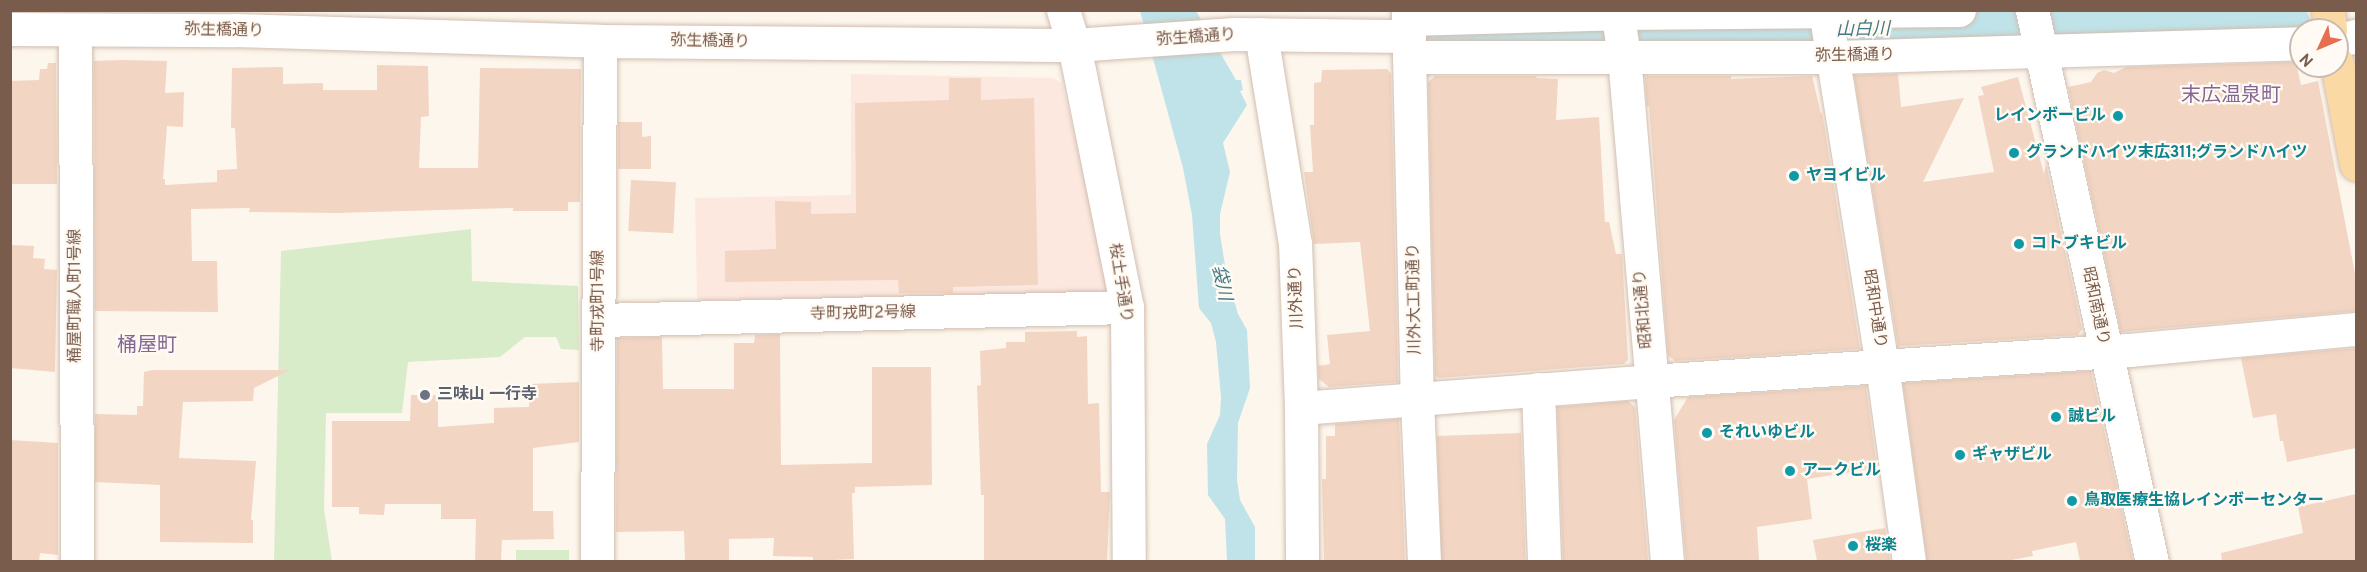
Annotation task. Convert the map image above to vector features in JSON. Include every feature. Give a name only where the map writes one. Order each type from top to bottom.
[{"type":"main road","points":[[2340,78],[2356,164]]},
{"type":"street","name":"桜土手通り","points":[[1063,10],[1085,45],[1127,307],[1129,561]]},
{"type":"street","name":"弥生橋通り","points":[[10,29],[75,30],[235,20],[534,25],[600,41],[1085,45],[1248,34],[1409,31],[1617,12],[1959,10]]},
{"type":"street","name":"昭和南通り","points":[[2032,10],[2152,561]]},
{"type":"street","name":"昭和北通り","points":[[1617,12],[1624,56],[1667,561]]},
{"type":"street","name":"昭和中通り","points":[[1826,12],[1835,57],[1882,365],[1909,561]]},
{"type":"street","name":"桶屋町職人町1号線","points":[[75,30],[77,561]]},
{"type":"street","name":"弥生橋通り","points":[[1409,31],[1624,56],[1835,57],[2289,43]]},
{"type":"street","name":"川外大工町通り","points":[[1409,31],[1417,401],[1424,561]]},
{"type":"street","name":"川外通り","points":[[1248,34],[1295,243],[1301,408],[1302,561]]},
{"type":"street","name":"寺町戎町1号線","points":[[597,561],[600,41]]},
{"type":"street","name":"寺町戎町2号線","points":[[600,320],[1127,307]]},
{"type":"street","points":[[1301,408],[1417,401],[1650,381],[2105,351],[2356,329]]},
{"type":"street","points":[[1538,389],[1544,561]]},
{"type":"shaded area","points":[[851,74],[1054,78],[1062,84],[1112,292],[1102,294],[697,300],[695,198],[851,195]]},
{"type":"green space","points":[[471,229],[472,281],[578,286],[579,350],[561,349],[556,337],[525,337],[500,357],[408,362],[402,413],[326,413],[324,509],[332,561],[274,562],[281,251]]},
{"type":"green space","points":[[516,550],[569,550],[569,561],[516,561]]},
{"type":"water","name":"袋川","points":[[1140,11],[1196,11],[1236,80],[1241,80],[1243,90],[1240,91],[1247,105],[1223,143],[1230,172],[1220,214],[1220,234],[1226,272],[1238,314],[1247,330],[1250,388],[1238,423],[1237,480],[1240,500],[1255,527],[1255,561],[1227,561],[1225,519],[1208,495],[1207,444],[1220,415],[1221,397],[1216,342],[1211,323],[1199,308],[1192,215],[1183,168]]},
{"type":"building","points":[[94,61],[167,61],[165,93],[184,92],[183,127],[167,126],[163,179],[165,179],[165,185],[217,182],[217,170],[237,169],[235,128],[231,128],[232,68],[283,67],[283,84],[323,83],[323,90],[377,90],[377,65],[428,66],[429,116],[421,117],[419,168],[478,168],[480,68],[581,69],[580,202],[568,202],[568,211],[513,211],[513,208],[337,213],[249,212],[250,208],[191,209],[192,261],[217,261],[218,312],[95,311]]},
{"type":"building","points":[[2289,62],[2289,78],[2299,78],[2301,85],[2318,81],[2356,279],[2356,311],[2121,332],[2068,87],[2091,82],[2097,73],[2104,70],[2114,73],[2126,67]]},
{"type":"building","points":[[48,63],[56,63],[57,184],[10,184],[10,81],[39,80],[40,69],[47,69]]},
{"type":"building","points":[[1387,69],[1391,74],[1398,382],[1329,387],[1319,379],[1318,366],[1330,364],[1327,335],[1370,331],[1360,242],[1314,244],[1304,172],[1313,172],[1310,125],[1314,125],[1314,83],[1321,82],[1322,70]]},
{"type":"building","points":[[1898,74],[1901,107],[1964,98],[1923,182],[1994,172],[1978,96],[1984,95],[1981,87],[2018,77],[2044,174],[2046,164],[2082,329],[2078,335],[1898,346],[1854,75]]},
{"type":"building","points":[[1435,76],[1537,76],[1536,78],[1558,79],[1556,120],[1599,117],[1605,222],[1609,222],[1616,254],[1622,254],[1628,360],[1624,364],[1439,378],[1435,376],[1428,82]]},
{"type":"building","points":[[1647,76],[1731,76],[1731,79],[1812,76],[1821,114],[1822,112],[1860,349],[1675,361],[1668,355],[1649,106],[1647,106],[1645,78]]},
{"type":"building","points":[[949,78],[981,78],[981,100],[1034,98],[1038,285],[953,287],[953,293],[899,293],[898,280],[725,282],[725,251],[776,249],[775,201],[811,202],[811,214],[856,213],[855,103],[949,100]]},
{"type":"building","points":[[618,122],[642,122],[642,137],[651,136],[651,169],[618,169]]},
{"type":"building","points":[[631,180],[676,182],[673,233],[628,231]]},
{"type":"building","points":[[10,245],[34,246],[33,258],[45,259],[44,269],[57,270],[55,372],[10,368]]},
{"type":"building","points":[[1077,331],[1077,337],[1087,336],[1088,404],[1099,403],[1101,492],[1110,492],[1107,561],[984,561],[984,495],[981,495],[977,386],[981,385],[980,351],[1006,348],[1006,342],[1025,342],[1025,332]]},
{"type":"building","points":[[780,334],[781,465],[872,463],[872,367],[931,367],[932,485],[855,487],[855,493],[852,493],[854,559],[813,561],[813,557],[773,556],[774,538],[729,539],[729,561],[685,561],[684,531],[616,532],[617,338],[662,337],[663,389],[734,389],[734,343],[754,343],[755,335]]},
{"type":"building","points":[[2356,348],[2356,448],[2287,462],[2283,441],[2280,441],[2276,414],[2253,418],[2241,358]]},
{"type":"building","points":[[152,370],[290,370],[254,388],[253,401],[183,402],[179,458],[256,461],[251,520],[253,520],[253,543],[160,542],[160,485],[95,482],[95,414],[137,415],[137,406],[143,406],[144,372]]},
{"type":"building","points":[[2091,371],[2133,561],[2080,561],[2076,542],[2032,551],[2033,556],[2006,561],[1927,561],[1903,383]]},
{"type":"building","points":[[579,382],[579,442],[533,448],[533,511],[553,511],[554,539],[502,540],[501,561],[475,561],[476,519],[441,519],[441,504],[385,504],[384,515],[359,514],[359,507],[332,507],[332,421],[410,421],[411,395],[438,395],[438,427],[494,423],[494,408],[529,407],[530,384]]},
{"type":"building","points":[[1866,386],[1877,468],[1807,479],[1812,519],[1757,527],[1759,561],[1686,561],[1674,420],[1688,397]]},
{"type":"building","points":[[1628,401],[1635,407],[1648,561],[1563,561],[1557,407]]},
{"type":"building","points":[[1399,419],[1405,561],[1324,561],[1322,479],[1326,479],[1326,436],[1335,436],[1335,424]]},
{"type":"building","points":[[1521,433],[1525,561],[1441,562],[1437,436]]},
{"type":"building","points":[[10,440],[58,443],[58,555],[40,553],[39,561],[10,561]]},
{"type":"building","points":[[2356,494],[2356,561],[2222,561],[2221,553],[2303,533],[2298,507]]},
{"type":"building","name":"桜楽","points":[[1885,528],[1890,561],[1817,561],[1813,540]]},
{"type":"waterway","name":"山白川","points":[[1440,36],[2286,26]]},
{"type":"place","name":"レインボービル","points":[[2118,116]]},
{"type":"place","name":"グランドハイツ末広311;グランドハイツ","points":[[2014,153]]},
{"type":"place","name":"ヤヨイビル","points":[[1794,176]]},
{"type":"place","name":"コトブキビル","points":[[2019,244]]},
{"type":"place","name":"三味山 一行寺","points":[[425,395]]},
{"type":"place","name":"誠ビル","points":[[2056,417]]},
{"type":"place","name":"それいゆビル","points":[[1707,433]]},
{"type":"place","name":"ギャザビル","points":[[1960,455]]},
{"type":"place","name":"アークビル","points":[[1790,471]]},
{"type":"place","name":"鳥取医療生協レインボーセンター","points":[[2072,501]]},
{"type":"place","name":"桜楽","points":[[1853,546]]},
{"type":"district","name":"末広温泉町","points":[[2231,96]]},
{"type":"district","name":"桶屋町","points":[[147,346]]}]
